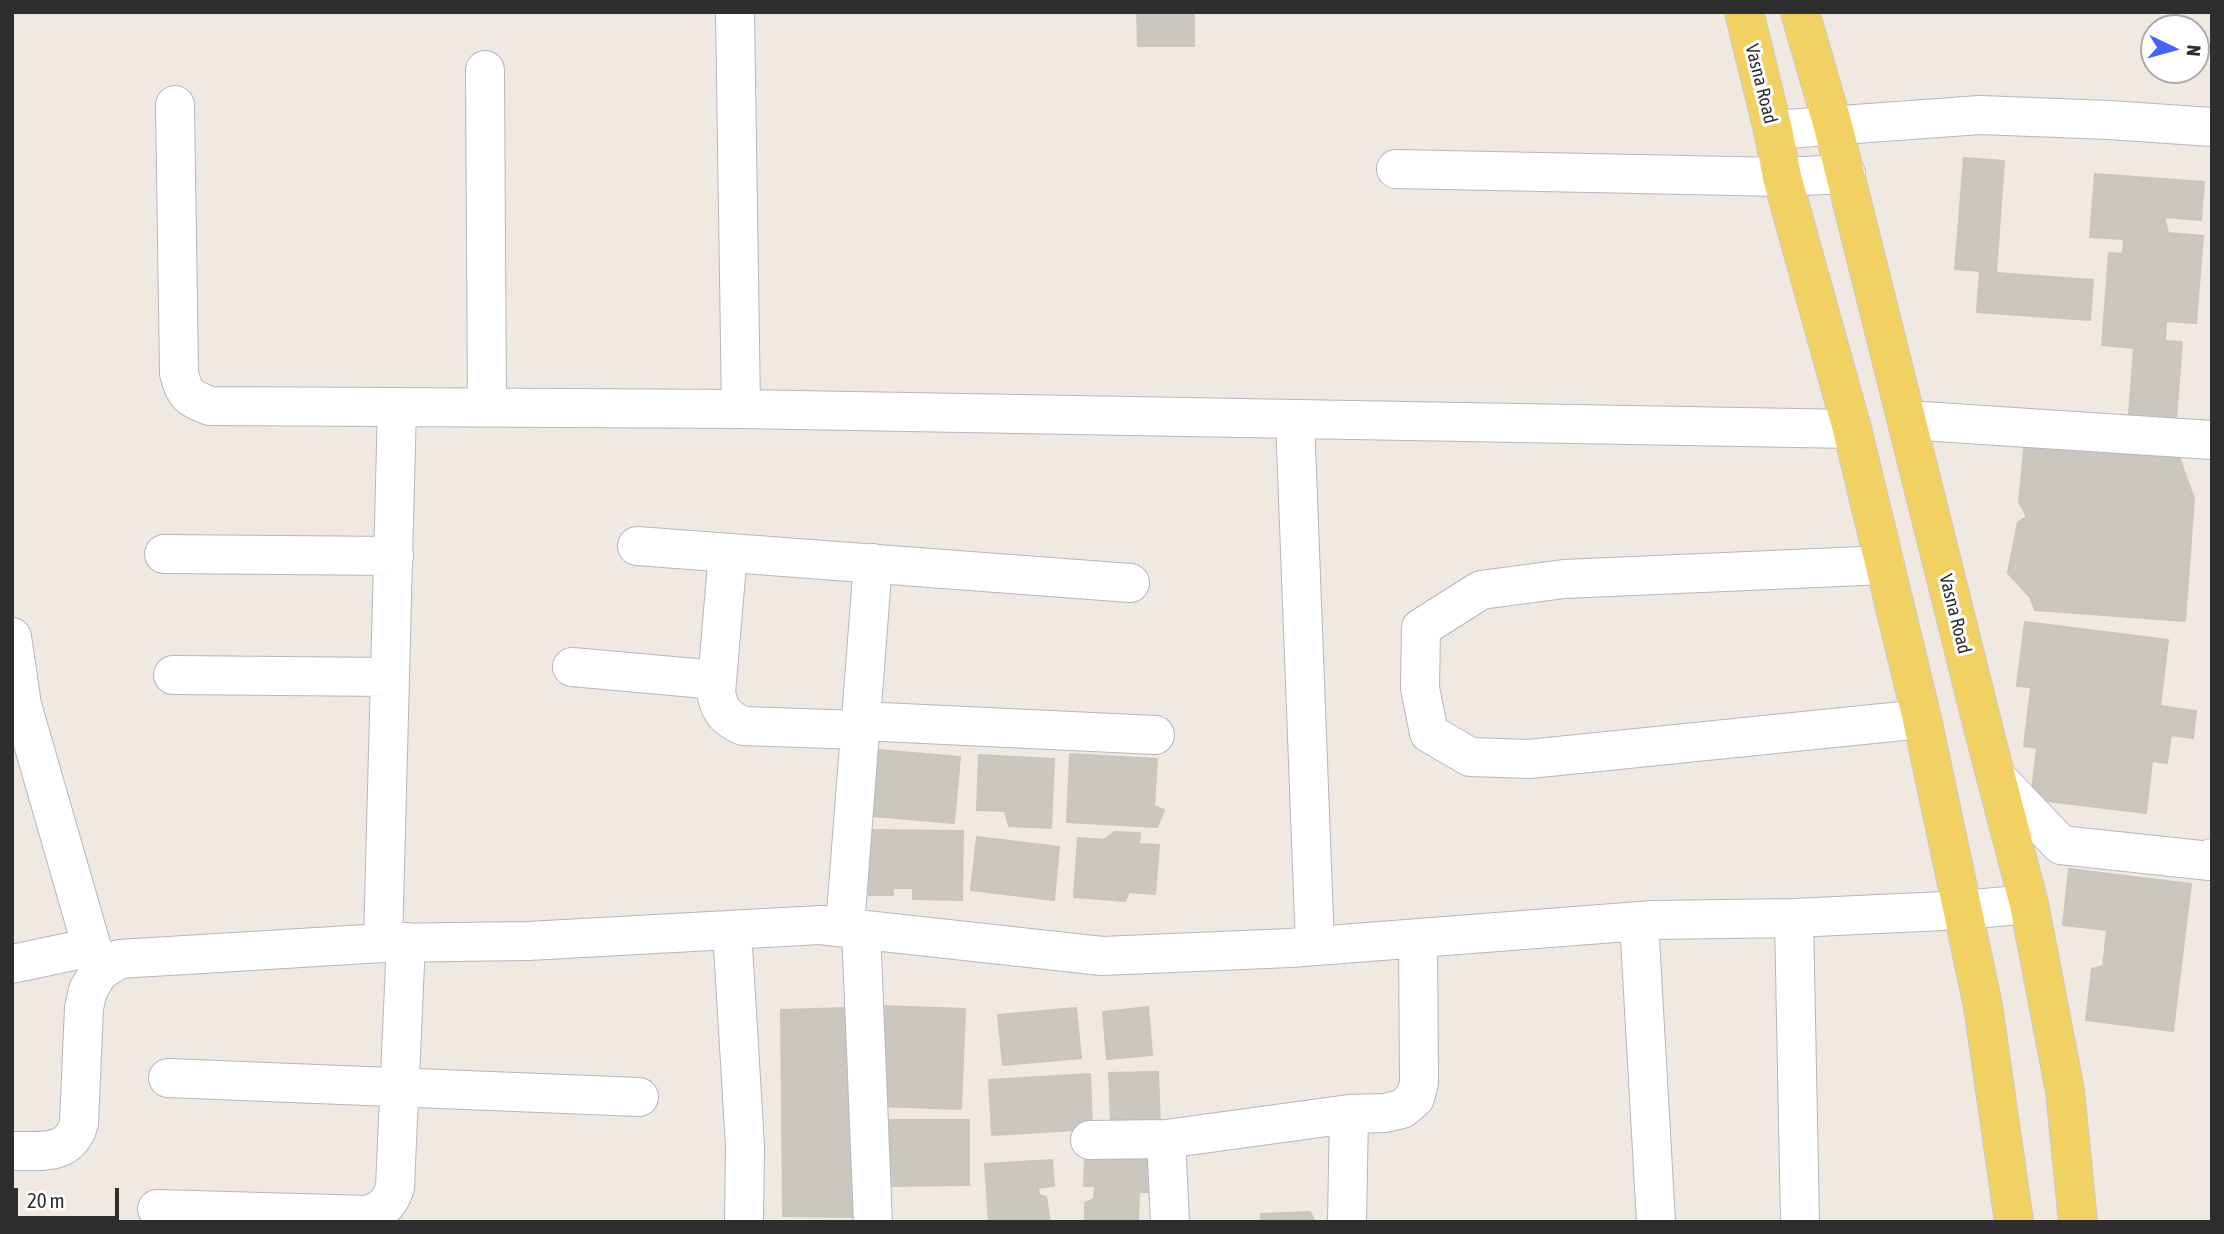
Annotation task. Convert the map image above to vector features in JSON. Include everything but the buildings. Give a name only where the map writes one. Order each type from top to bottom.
[{"type":"main road","name":"Vasna Road","points":[[1744,12],[1782,177],[1852,429],[1922,719],[1983,1006],[2014,1222]]},
{"type":"main road","name":"Vasna Road","points":[[1800,12],[1846,174],[2029,904],[2065,1091],[2078,1222]]},
{"type":"street","points":[[734,12],[741,409]]},
{"type":"street","points":[[485,70],[487,408]]},
{"type":"street","points":[[175,105],[179,373],[182,387],[192,399],[210,406],[741,409],[1852,429]]},
{"type":"street","points":[[1773,130],[1980,115],[2212,127]]},
{"type":"street","points":[[1396,169],[1782,177],[1846,174]]},
{"type":"street","points":[[157,1209],[368,1215],[382,1210],[391,1200],[395,1187],[400,1089],[394,943],[390,677],[397,407]]},
{"type":"street","points":[[1295,419],[1315,946]]},
{"type":"street","points":[[1907,420],[2212,440]]},
{"type":"street","points":[[637,546],[1130,583]]},
{"type":"street","points":[[728,553],[716,694],[719,709],[729,719],[743,726],[861,726],[1155,735]]},
{"type":"street","points":[[163,554],[394,556]]},
{"type":"street","points":[[873,563],[861,726],[853,928],[873,1222]]},
{"type":"street","points":[[1885,565],[1564,579],[1481,590],[1421,628],[1420,688],[1429,733],[1470,757],[1529,759],[1922,719]]},
{"type":"street","points":[[12,637],[22,705],[95,960],[84,1009],[79,1123],[75,1136],[68,1144],[54,1149],[12,1151]]},
{"type":"street","points":[[572,667],[717,680]]},
{"type":"street","points":[[173,675],[390,677]]},
{"type":"street","points":[[1996,777],[2062,845],[2211,859]]},
{"type":"street","points":[[12,964],[394,943],[528,941],[820,925],[1102,956],[1315,946],[1639,921],[1794,918],[1964,910],[2029,904]]},
{"type":"street","points":[[1794,918],[1800,1222]]},
{"type":"street","points":[[1639,921],[1656,1222]]},
{"type":"street","points":[[732,930],[745,1146],[744,1222]]},
{"type":"street","points":[[1090,1140],[1166,1139],[1402,1109],[1415,1098],[1419,1083],[1418,939]]},
{"type":"street","points":[[168,1078],[639,1097]]},
{"type":"street","points":[[1346,1222],[1349,1114]]},
{"type":"street","points":[[1166,1139],[1170,1222]]}]
